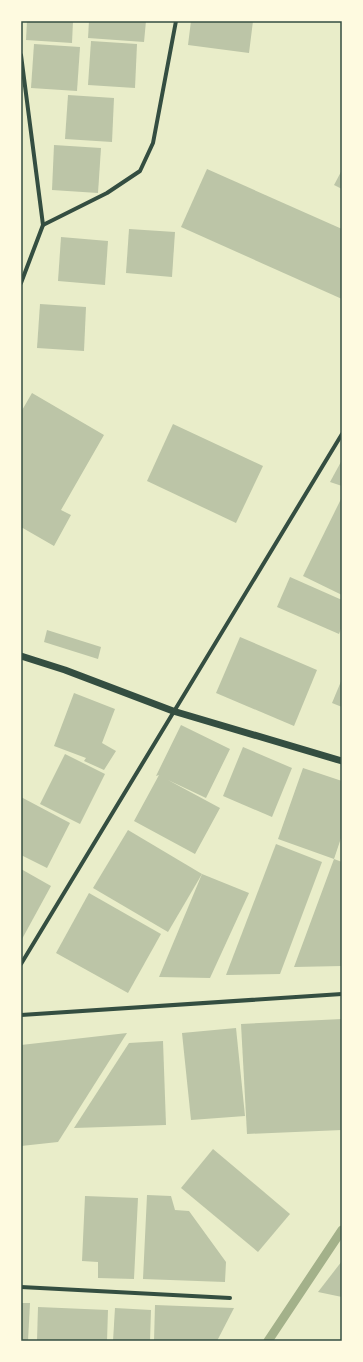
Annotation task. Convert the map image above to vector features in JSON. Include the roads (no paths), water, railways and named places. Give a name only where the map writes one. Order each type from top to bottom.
[{"type":"street","points":[[43,225],[107,193],[140,171],[153,143],[176,21]]},
{"type":"street","points":[[21,55],[43,225],[21,284]]},
{"type":"street","points":[[21,964],[342,434]]},
{"type":"street","points":[[21,656],[65,670],[173,711],[342,761]]},
{"type":"street","points":[[21,1015],[342,994]]},
{"type":"street","points":[[21,1287],[230,1298]]},
{"type":"waterway","points":[[268,1341],[342,1230]]}]
